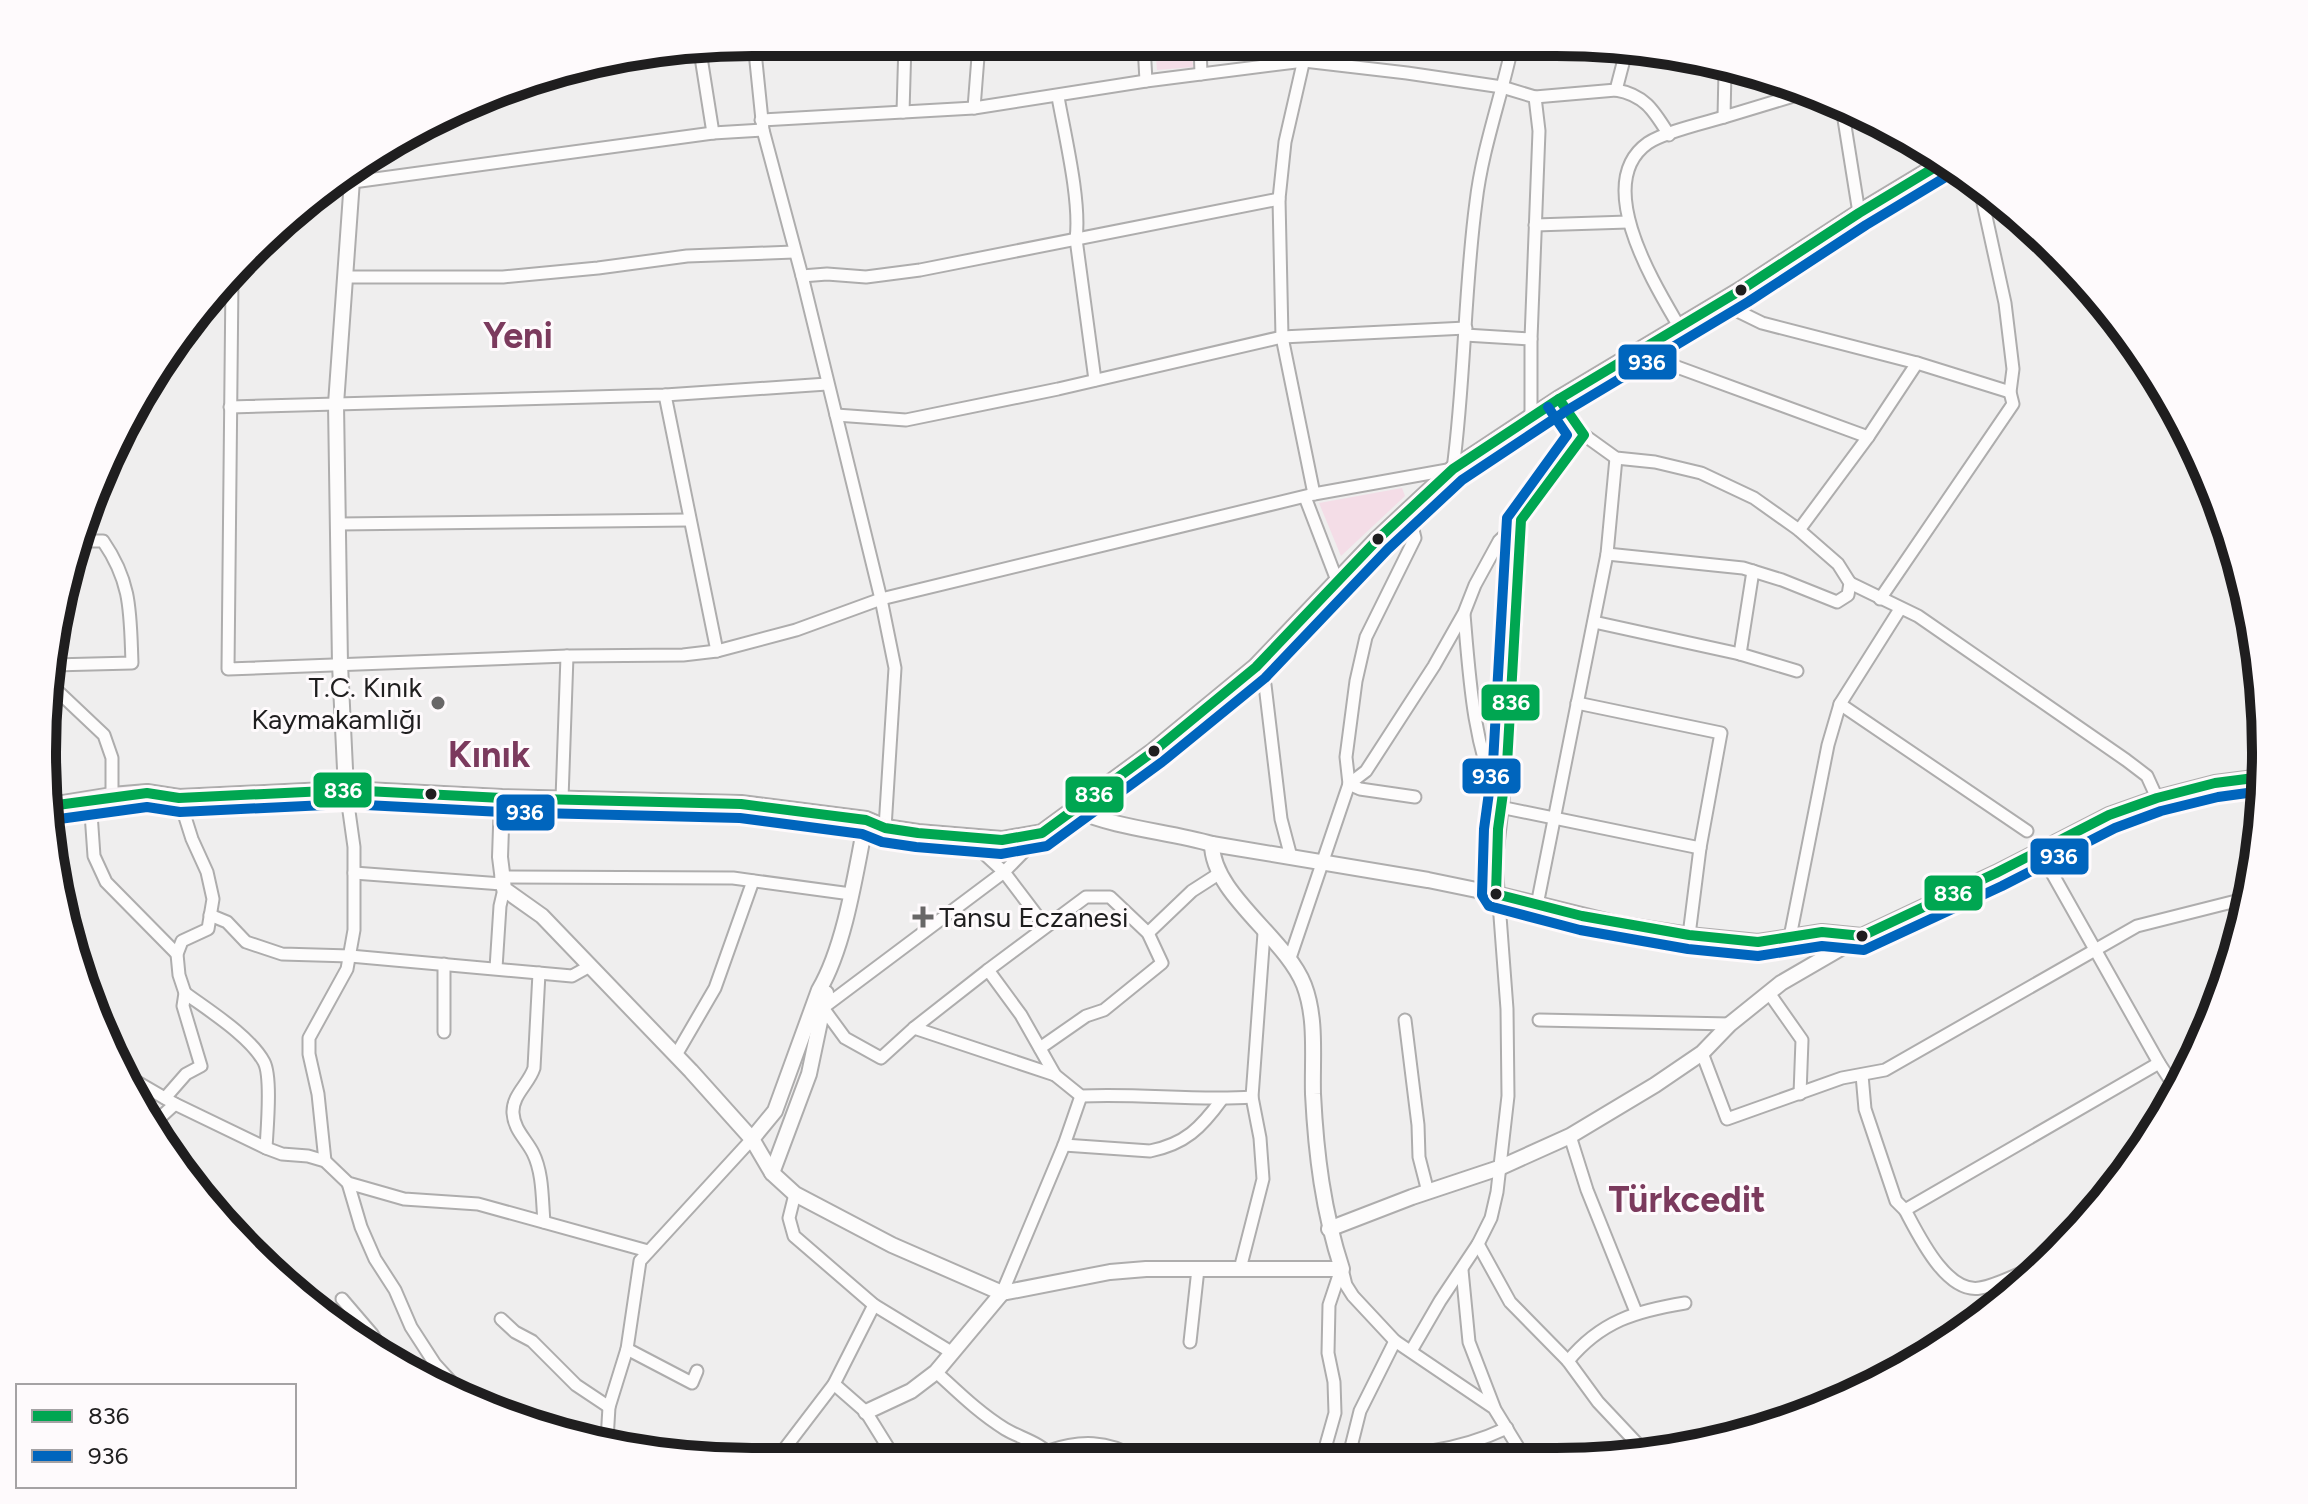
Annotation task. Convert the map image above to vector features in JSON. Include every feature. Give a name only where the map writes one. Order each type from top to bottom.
[{"type":"main road","points":[[58,805],[147,793],[179,798],[346,790],[502,798],[741,804],[866,820],[885,828],[967,837],[1002,840],[1042,833],[1154,751],[1256,667],[1408,509],[1453,469],[1559,399],[1680,328],[1934,168]]},
{"type":"street","points":[[755,56],[762,125],[802,276],[895,668],[885,828]]},
{"type":"street","points":[[903,112],[905,56]]},
{"type":"street","points":[[974,108],[978,56]]},
{"type":"street","points":[[1145,56],[1146,81]]},
{"type":"street","points":[[1200,56],[1201,74]]},
{"type":"street","points":[[1305,56],[1285,142],[1279,199],[1282,337],[1310,495],[1338,583]]},
{"type":"street","points":[[232,290],[228,669],[567,656],[683,655],[717,651],[796,630],[881,599],[1310,495],[1453,469],[1462,408],[1476,199],[1510,56]]},
{"type":"street","points":[[701,58],[713,133]]},
{"type":"street","points":[[1616,90],[1624,59]]},
{"type":"street","points":[[325,1161],[309,1038],[347,969],[354,930],[354,847],[346,790],[340,664],[336,404],[353,182],[762,125],[974,108],[1146,81],[1304,61],[1502,87],[1535,97],[1616,90],[1633,93],[1649,105],[1669,135]]},
{"type":"street","points":[[1724,117],[1725,77]]},
{"type":"street","points":[[1058,97],[1076,212],[1076,239],[1095,380]]},
{"type":"street","points":[[1531,417],[1539,131],[1535,97]]},
{"type":"street","points":[[1680,328],[1658,290],[1628,222],[1629,167],[1637,152],[1651,141],[1790,97]]},
{"type":"street","points":[[1844,119],[1859,213]]},
{"type":"street","points":[[802,276],[866,277],[920,270],[1279,199]]},
{"type":"street","points":[[1880,599],[2013,404],[2010,392],[2013,369],[2005,303],[1983,202]]},
{"type":"street","points":[[1535,225],[1628,222]]},
{"type":"street","points":[[347,277],[503,277],[687,256],[794,252]]},
{"type":"street","points":[[1719,302],[1762,323],[1917,363],[2010,392]]},
{"type":"street","points":[[836,415],[906,420],[1282,337],[1466,331],[1531,339]]},
{"type":"street","points":[[1644,348],[1677,367],[1868,437]]},
{"type":"street","points":[[1799,530],[1868,437],[1917,363]]},
{"type":"street","points":[[230,407],[665,395],[827,384]]},
{"type":"street","points":[[665,395],[717,651]]},
{"type":"street","points":[[1559,399],[1584,435],[1616,458],[1655,462],[1701,473],[1754,498],[1799,530],[1838,564],[1850,583],[1918,616],[2126,760],[2147,776],[2157,798]]},
{"type":"street","points":[[1349,784],[1366,771],[1434,666],[1499,541],[1521,520],[1584,435]]},
{"type":"street","points":[[1537,905],[1607,554],[1616,458]]},
{"type":"street","points":[[1290,958],[1349,784],[1346,757],[1356,681],[1366,637],[1415,538],[1408,509]]},
{"type":"street","points":[[339,524],[689,520]]},
{"type":"street","points":[[1411,1351],[1491,1218],[1499,1168],[1508,1096],[1508,1024],[1496,894],[1521,520]]},
{"type":"street","points":[[62,665],[132,663],[130,602],[118,563],[103,541],[89,541]]},
{"type":"street","points":[[1607,554],[1753,571],[1837,602],[1848,595],[1850,583]]},
{"type":"street","points":[[1740,654],[1753,571]]},
{"type":"street","points":[[1790,937],[1828,745],[1840,704],[1900,609]]},
{"type":"street","points":[[1464,613],[1470,693],[1480,751],[1500,807]]},
{"type":"street","points":[[1594,622],[1740,654],[1797,671]]},
{"type":"street","points":[[562,799],[567,656]]},
{"type":"street","points":[[1256,667],[1265,685],[1281,819],[1291,857]]},
{"type":"street","points":[[59,692],[104,735],[112,758],[112,796]]},
{"type":"street","points":[[1577,703],[1721,733],[1700,848],[1689,935]]},
{"type":"street","points":[[1840,704],[2027,831]]},
{"type":"street","points":[[1329,1229],[1499,1168],[1570,1136],[1702,1053],[1730,1024],[1781,983],[1862,936],[2109,815],[2157,798],[2215,783],[2251,778]]},
{"type":"street","points":[[1349,784],[1360,789],[1415,797]]},
{"type":"street","points":[[159,1116],[186,1074],[201,1066],[183,1006],[185,993],[177,954],[182,941],[208,929],[213,899],[207,872],[179,798]]},
{"type":"street","points":[[496,968],[502,883],[502,798]]},
{"type":"street","points":[[90,799],[94,856],[106,882],[177,954]]},
{"type":"street","points":[[1500,807],[1700,848]]},
{"type":"street","points":[[1076,810],[1104,822],[1496,894],[1618,924],[1758,942],[1822,932],[1862,936]]},
{"type":"street","points":[[772,1173],[809,1074],[819,990],[827,977],[851,894],[866,820]]},
{"type":"street","points":[[607,1433],[609,1407],[627,1349],[640,1261],[775,1111],[816,1012],[1004,872],[1042,833]]},
{"type":"street","points":[[967,837],[1004,872],[1045,926]]},
{"type":"street","points":[[1212,844],[1212,858],[1220,873],[1264,933],[1290,958],[1309,999],[1320,1181],[1329,1229],[1346,1285],[1395,1341],[1494,1408]]},
{"type":"street","points":[[2039,850],[2170,1079]]},
{"type":"street","points":[[354,873],[502,883],[638,876],[733,878],[851,894]]},
{"type":"street","points":[[1148,933],[1192,891],[1220,873]]},
{"type":"street","points":[[676,1055],[715,988],[753,881]]},
{"type":"street","points":[[502,883],[542,916],[676,1055],[752,1139],[772,1173],[795,1194],[892,1245],[1002,1293],[1110,1272],[1342,1269]]},
{"type":"street","points":[[816,1012],[845,1038],[881,1058],[914,1028],[1086,897],[1110,897],[1148,933],[1162,963],[1104,1010],[1086,1016],[1040,1048]]},
{"type":"street","points":[[1702,1053],[1727,1119],[1842,1078],[1885,1070],[2137,926],[2236,901]]},
{"type":"street","points":[[210,915],[227,922],[241,938],[263,950],[301,956],[350,956],[572,976],[590,966]]},
{"type":"street","points":[[1240,1269],[1263,1179],[1260,1138],[1252,1097],[1264,933]]},
{"type":"street","points":[[444,964],[444,1032]]},
{"type":"street","points":[[988,970],[1055,1075]]},
{"type":"street","points":[[539,973],[534,1068],[531,1079],[518,1095],[513,1113],[519,1134],[532,1151],[539,1171],[544,1222]]},
{"type":"street","points":[[185,993],[236,1031],[265,1063],[269,1112],[266,1148]]},
{"type":"street","points":[[1769,993],[1802,1040],[1800,1094]]},
{"type":"street","points":[[1405,1020],[1419,1157],[1428,1192]]},
{"type":"street","points":[[1539,1020],[1730,1024]]},
{"type":"street","points":[[914,1028],[1055,1075],[1081,1096],[1252,1097]]},
{"type":"street","points":[[1905,1210],[2159,1063]]},
{"type":"street","points":[[1862,1075],[1865,1109],[1896,1201],[1943,1270],[1962,1287],[1979,1289],[2016,1274]]},
{"type":"street","points":[[141,1084],[266,1148],[282,1154],[325,1161],[348,1183],[404,1199],[478,1204],[648,1251]]},
{"type":"street","points":[[866,1412],[911,1391],[936,1372],[1002,1293],[1064,1145],[1081,1096]]},
{"type":"street","points":[[1064,1145],[1150,1151],[1163,1148],[1182,1141],[1193,1132],[1222,1099]]},
{"type":"street","points":[[1570,1136],[1587,1190],[1636,1312]]},
{"type":"street","points":[[348,1183],[361,1227],[375,1259],[395,1290],[411,1327],[447,1377]]},
{"type":"street","points":[[795,1194],[789,1218],[794,1236],[874,1305],[951,1352]]},
{"type":"street","points":[[1478,1244],[1510,1302],[1568,1361],[1598,1402],[1637,1443]]},
{"type":"street","points":[[1190,1342],[1198,1269]]},
{"type":"street","points":[[1325,1448],[1335,1413],[1334,1382],[1328,1353],[1329,1305],[1342,1269]]},
{"type":"street","points":[[1462,1270],[1469,1342],[1494,1408],[1519,1448]]},
{"type":"street","points":[[342,1299],[373,1336]]},
{"type":"street","points":[[1568,1361],[1586,1340],[1636,1312],[1685,1303]]},
{"type":"street","points":[[785,1448],[834,1384],[874,1305]]},
{"type":"street","points":[[501,1319],[515,1332],[532,1341],[576,1385],[609,1407]]},
{"type":"street","points":[[1351,1448],[1360,1411],[1395,1341]]},
{"type":"street","points":[[627,1349],[692,1383],[697,1371]]},
{"type":"street","points":[[936,1372],[973,1406],[1039,1448]]},
{"type":"street","points":[[834,1384],[866,1412],[888,1448]]},
{"type":"street","points":[[1452,1448],[1507,1428]]},
{"type":"street","points":[[1068,1448],[1085,1442],[1113,1448]]},
{"type":"shaded area","points":[[1156,56],[1192,56],[1193,67],[1157,70]]},
{"type":"shaded area","points":[[1402,488],[1405,496],[1341,556],[1319,503]]},
{"type":"transit line","name":"836","points":[[58,805],[147,793],[179,798],[346,790],[502,798],[741,804],[866,820],[885,828],[918,833],[1002,840],[1042,833],[1154,751],[1256,667],[1378,539],[1453,469],[1559,399],[1741,290],[1934,168]]},
{"type":"transit line","name":"936","points":[[59,819],[147,807],[180,812],[346,804],[502,812],[740,818],[862,834],[882,842],[916,847],[1001,854],[1047,846],[1162,762],[1265,678],[1388,549],[1462,480],[1566,411],[1748,302],[1947,176]]},
{"type":"transit line","name":"836","points":[[1559,399],[1584,435],[1521,520],[1496,894],[1582,916],[1689,935],[1758,942],[1822,932],[1862,936],[2109,815],[2157,798],[2215,783],[2251,778]]},
{"type":"transit line","name":"936","points":[[1548,407],[1567,435],[1507,518],[1493,763],[1484,829],[1482,895],[1489,906],[1580,930],[1688,949],[1758,956],[1822,946],[1864,950],[2002,886],[2115,828],[2161,811],[2251,792]]},
{"type":"place","name":"T.C. Kınık Kaymakamlığı","points":[[438,703]]},
{"type":"place","name":"Tansu Eczanesi","points":[[923,917]]},
{"type":"district","name":"Yeni","points":[[518,335]]},
{"type":"district","name":"Kınık","points":[[489,754]]},
{"type":"district","name":"Türkcedit","points":[[1687,1199]]}]
